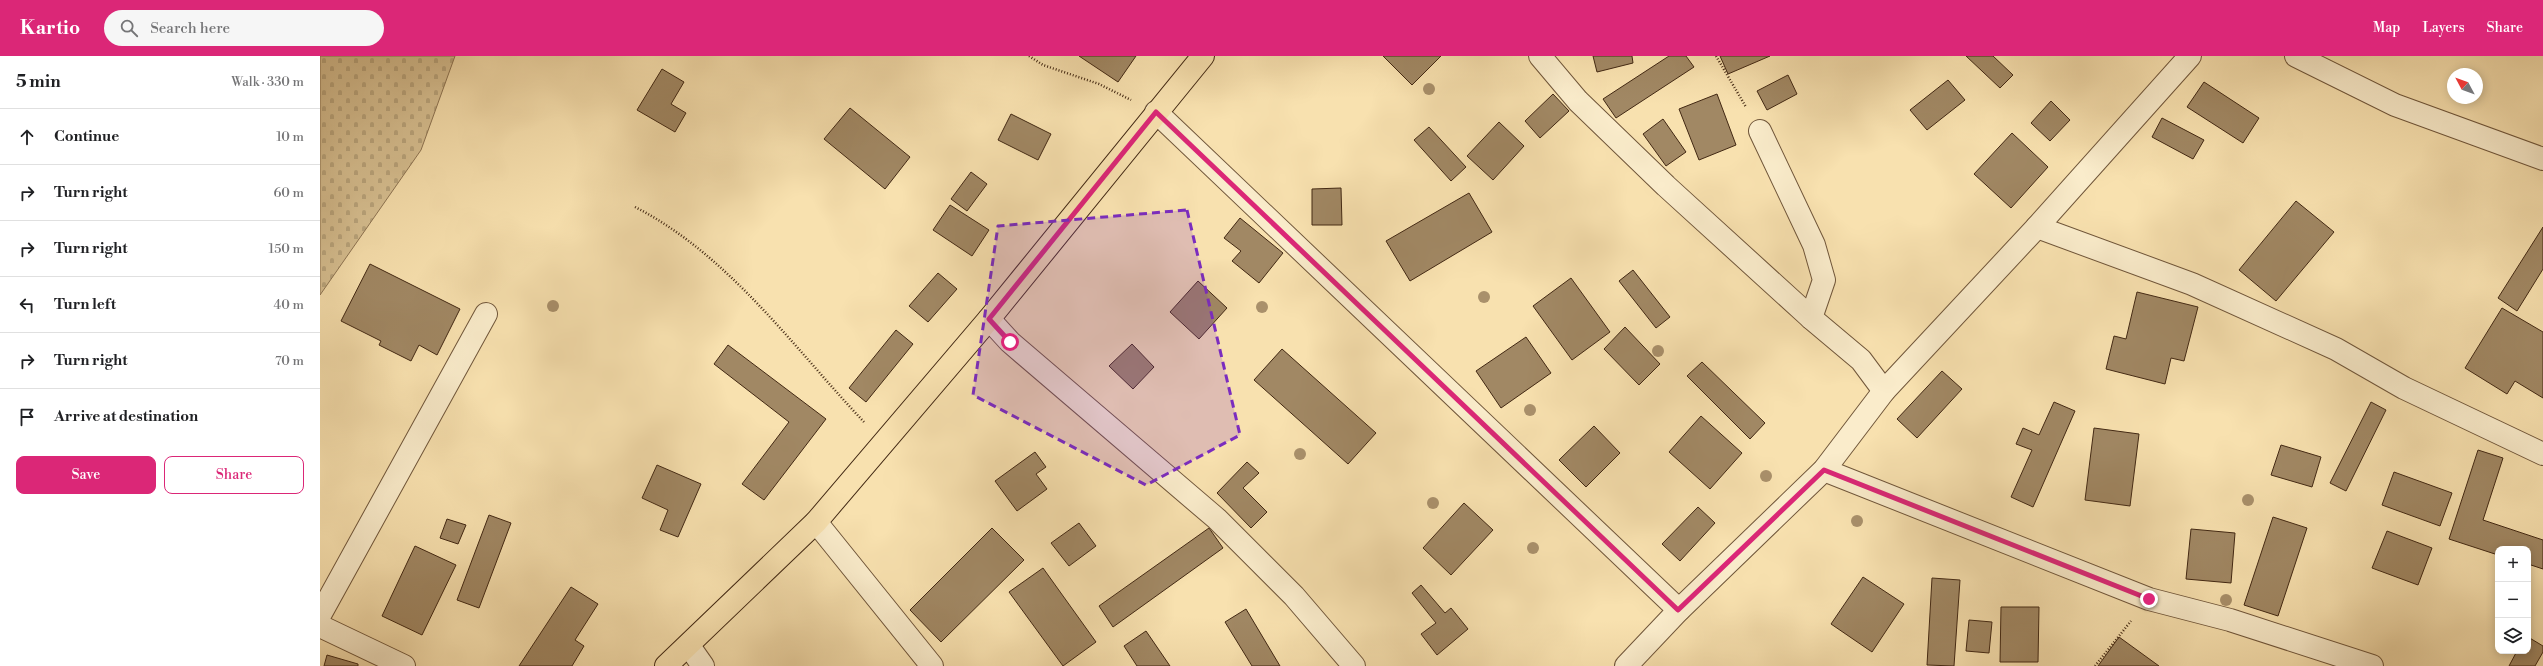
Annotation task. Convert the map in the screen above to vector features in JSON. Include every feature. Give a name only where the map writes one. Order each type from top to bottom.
[{"type":"main road","points":[[666,666],[689,646],[816,522],[989,319],[1203,56]]},
{"type":"street","points":[[1540,56],[1578,101],[1666,186],[1811,318],[1861,360],[1884,391]]},
{"type":"street","points":[[1626,666],[1678,610],[1824,470],[1884,391],[2038,227],[2190,56]]},
{"type":"street","points":[[2296,56],[2395,105],[2543,159]]},
{"type":"street","points":[[1156,112],[1678,610]]},
{"type":"street","points":[[1760,131],[1814,245],[1824,280],[1811,318]]},
{"type":"street","points":[[2038,227],[2192,284],[2336,348],[2404,388],[2543,454]]},
{"type":"street","points":[[320,615],[486,314]]},
{"type":"street","points":[[989,319],[1016,347],[1217,519],[1294,596],[1354,666]]},
{"type":"street","points":[[1824,470],[2149,599],[2230,620],[2372,666]]},
{"type":"street","points":[[816,522],[932,666]]},
{"type":"street","points":[[320,626],[404,666]]},
{"type":"street","points":[[689,646],[703,666]]},
{"type":"path","points":[[1029,56],[1043,64],[1099,84],[1156,112]]},
{"type":"path","points":[[1716,56],[1760,131]]},
{"type":"path","points":[[635,207],[653,216],[717,265],[780,329],[883,443]]},
{"type":"path","points":[[2095,666],[2149,599]]},
{"type":"highlighted area","points":[[1187,210],[1240,435],[1146,485],[973,395],[998,226]]},
{"type":"green space","points":[[320,56],[455,56],[421,150],[320,295]]},
{"type":"building","points":[[1079,56],[1136,56],[1118,82]]},
{"type":"building","points":[[1383,56],[1441,56],[1412,85]]},
{"type":"building","points":[[1593,56],[1632,56],[1633,63],[1597,72]]},
{"type":"building","points":[[1669,56],[1686,56],[1694,67],[1616,118],[1603,99]]},
{"type":"building","points":[[1720,56],[1770,56],[1728,74]]},
{"type":"building","points":[[1966,56],[1993,56],[2013,75],[2000,88]]},
{"type":"building","points":[[662,69],[684,82],[671,104],[686,113],[675,132],[637,110]]},
{"type":"building","points":[[1788,75],[1797,94],[1767,110],[1757,91]]},
{"type":"building","points":[[1948,80],[1965,100],[1927,130],[1910,110]]},
{"type":"building","points":[[2204,82],[2259,118],[2243,143],[2187,107]]},
{"type":"building","points":[[1553,94],[1569,111],[1540,138],[1525,121]]},
{"type":"building","points":[[1717,94],[1736,145],[1699,160],[1679,109]]},
{"type":"building","points":[[2051,101],[2070,120],[2050,141],[2031,123]]},
{"type":"building","points":[[850,108],[910,157],[885,189],[824,139]]},
{"type":"building","points":[[1011,114],[1051,134],[1038,160],[998,140]]},
{"type":"building","points":[[2162,118],[2204,140],[2193,159],[2152,137]]},
{"type":"building","points":[[1663,119],[1686,152],[1666,166],[1643,134]]},
{"type":"building","points":[[1499,122],[1524,146],[1493,180],[1467,156]]},
{"type":"building","points":[[1429,127],[1466,167],[1451,181],[1414,140]]},
{"type":"building","points":[[2012,133],[2048,167],[2011,208],[1974,174]]},
{"type":"building","points":[[971,172],[987,184],[967,211],[951,199]]},
{"type":"building","points":[[1341,188],[1342,225],[1312,225],[1312,189]]},
{"type":"building","points":[[1469,193],[1492,232],[1410,281],[1386,241]]},
{"type":"building","points":[[2296,201],[2334,232],[2276,301],[2239,270]]},
{"type":"building","points":[[950,205],[989,230],[972,256],[933,230]]},
{"type":"building","points":[[1240,218],[1283,253],[1259,283],[1232,261],[1241,251],[1224,238]]},
{"type":"building","points":[[2543,227],[2543,269],[2517,311],[2498,298]]},
{"type":"building","points":[[370,264],[460,309],[437,355],[419,345],[411,361],[379,345],[381,341],[341,321]]},
{"type":"building","points":[[1633,270],[1670,317],[1656,328],[1619,281]]},
{"type":"building","points":[[938,273],[957,289],[928,322],[909,306]]},
{"type":"building","points":[[1571,278],[1610,332],[1572,360],[1533,306]]},
{"type":"building","points":[[1198,281],[1227,308],[1199,339],[1170,312]]},
{"type":"building","points":[[2137,292],[2198,307],[2184,361],[2171,358],[2165,384],[2106,369],[2114,336],[2126,339]]},
{"type":"building","points":[[2502,308],[2543,332],[2543,398],[2515,381],[2507,394],[2465,368]]},
{"type":"building","points":[[1625,327],[1660,364],[1639,385],[1604,349]]},
{"type":"building","points":[[896,330],[913,344],[866,402],[849,388]]},
{"type":"building","points":[[1526,337],[1551,373],[1501,408],[1476,371]]},
{"type":"building","points":[[1132,344],[1154,367],[1133,389],[1109,366]]},
{"type":"building","points":[[728,345],[826,419],[764,500],[742,484],[789,422],[714,364]]},
{"type":"building","points":[[1282,349],[1376,433],[1348,464],[1254,380]]},
{"type":"building","points":[[1702,362],[1765,423],[1750,439],[1687,376]]},
{"type":"building","points":[[1942,371],[1962,389],[1917,438],[1897,419]]},
{"type":"building","points":[[2054,402],[2075,411],[2033,507],[2011,497],[2032,450],[2016,444],[2023,428],[2039,435]]},
{"type":"building","points":[[2371,402],[2386,410],[2346,491],[2330,483]]},
{"type":"building","points":[[1701,416],[1742,453],[1710,489],[1669,452]]},
{"type":"building","points":[[1594,426],[1620,453],[1586,487],[1559,460]]},
{"type":"building","points":[[2094,428],[2139,434],[2130,506],[2085,500]]},
{"type":"building","points":[[2281,445],[2321,457],[2312,487],[2271,475]]},
{"type":"building","points":[[2478,450],[2503,458],[2483,520],[2543,540],[2543,569],[2531,565],[2531,546],[2495,546],[2495,554],[2449,539]]},
{"type":"building","points":[[1035,452],[1046,467],[1036,474],[1047,489],[1017,511],[995,481]]},
{"type":"building","points":[[1247,462],[1259,473],[1243,488],[1267,512],[1251,528],[1217,493]]},
{"type":"building","points":[[657,465],[701,484],[678,537],[660,530],[668,510],[642,498]]},
{"type":"building","points":[[2394,472],[2452,493],[2440,526],[2382,505]]},
{"type":"building","points":[[1464,503],[1493,530],[1451,575],[1423,548]]},
{"type":"building","points":[[1698,507],[1715,523],[1680,561],[1662,544]]},
{"type":"building","points":[[489,515],[511,523],[479,608],[457,600]]},
{"type":"building","points":[[2273,517],[2307,528],[2278,616],[2244,605]]},
{"type":"building","points":[[447,519],[466,525],[458,544],[440,538]]},
{"type":"building","points":[[1079,523],[1096,546],[1069,566],[1051,543]]},
{"type":"building","points":[[992,528],[1024,560],[941,642],[910,610]]},
{"type":"building","points":[[1209,528],[1223,548],[1113,627],[1099,606]]},
{"type":"building","points":[[2191,529],[2235,533],[2231,583],[2186,579]]},
{"type":"building","points":[[2387,531],[2432,548],[2418,585],[2372,568]]},
{"type":"building","points":[[415,546],[456,565],[422,635],[382,616]]},
{"type":"building","points":[[1043,568],[1096,642],[1063,666],[1009,592]]},
{"type":"building","points":[[1863,577],[1904,604],[1872,652],[1831,624]]},
{"type":"building","points":[[1932,578],[1960,580],[1954,666],[1927,665]]},
{"type":"building","points":[[1421,585],[1445,613],[1451,608],[1468,629],[1437,655],[1421,634],[1436,623],[1412,593]]},
{"type":"building","points":[[571,587],[598,604],[575,640],[584,646],[572,666],[519,666]]},
{"type":"building","points":[[2001,607],[2039,607],[2038,662],[2000,662]]},
{"type":"building","points":[[1246,609],[1280,666],[1252,666],[1225,622]]},
{"type":"building","points":[[1969,620],[1992,622],[1989,653],[1966,651]]},
{"type":"building","points":[[1146,631],[1170,666],[1137,666],[1124,646]]},
{"type":"building","points":[[2119,637],[2159,666],[2098,666]]},
{"type":"building","points":[[2531,639],[2543,646],[2543,652],[2535,666],[2509,666],[2515,654],[2531,654]]},
{"type":"building","points":[[327,655],[358,664],[358,666],[324,666]]},
{"type":"route","points":[[1010,342],[989,319],[1156,112],[1678,610],[1824,470],[2149,599]]}]
